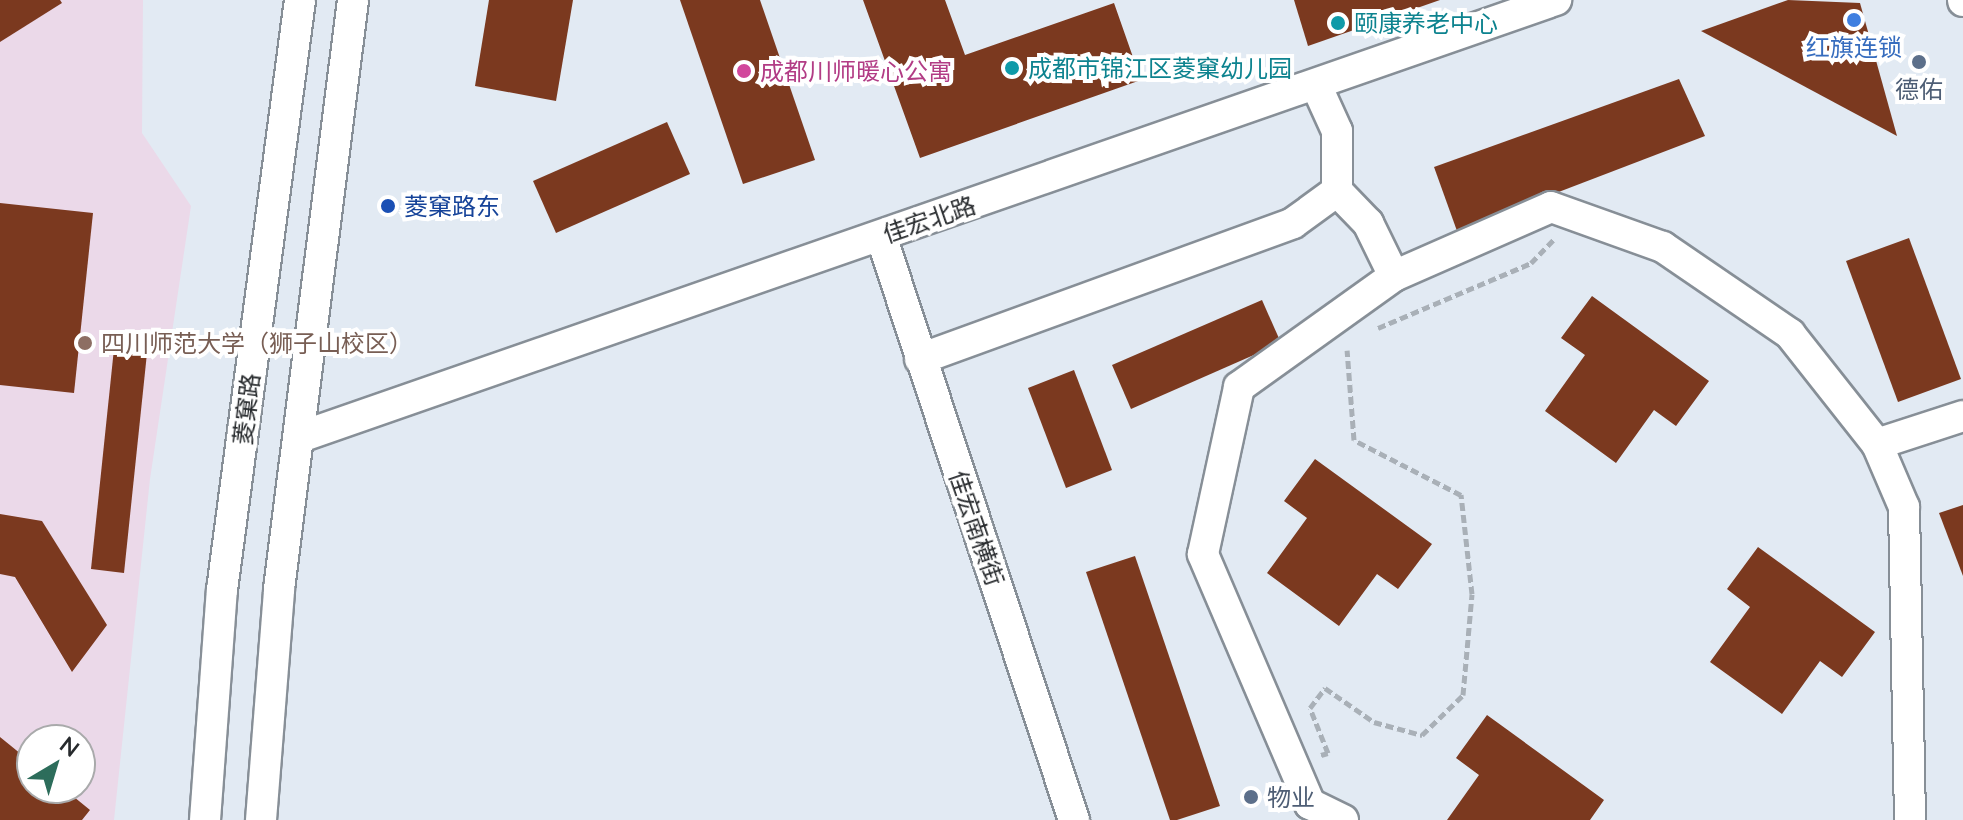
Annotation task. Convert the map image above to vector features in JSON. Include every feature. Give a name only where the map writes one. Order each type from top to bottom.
[{"type":"street","name":"菱窠路","points":[[205,820],[222,590],[300,0]]},
{"type":"street","points":[[261,820],[279,589],[303,436],[353,0]]},
{"type":"street","name":"佳宏北路","points":[[303,436],[1556,0]]},
{"type":"street","points":[[1316,85],[1337,131],[1337,191],[1368,223],[1394,276]]},
{"type":"street","points":[[920,359],[1293,223],[1337,191]]},
{"type":"street","points":[[1343,820],[1300,812],[1294,766],[1203,554],[1239,387],[1394,276],[1551,207],[1663,247],[1790,334],[1877,444],[1904,507],[1910,820]]},
{"type":"street","name":"佳宏南横街","points":[[881,236],[1074,820]]},
{"type":"street","points":[[1877,444],[1963,416]]},
{"type":"path","points":[[1372,332],[1531,263],[1576,216]]},
{"type":"path","points":[[1294,766],[1328,753],[1310,708],[1325,688],[1374,722],[1422,735],[1463,695],[1472,594],[1461,495],[1354,440],[1343,353],[1353,346]]},
{"type":"shaded area","name":"四川师范大学（狮子山校区）","points":[[0,0],[143,0],[142,133],[191,206],[150,479],[114,820],[0,820]]},
{"type":"building","points":[[0,0],[60,0],[62,3],[0,42]]},
{"type":"building","points":[[489,0],[573,0],[556,101],[475,86]]},
{"type":"building","points":[[680,0],[760,0],[815,160],[743,184]]},
{"type":"building","name":"成都市锦江区菱窠幼儿园","points":[[863,0],[945,0],[965,55],[1114,3],[1141,80],[920,158]]},
{"type":"building","name":"颐康养老中心","points":[[1294,0],[1440,0],[1308,46]]},
{"type":"building","points":[[1788,0],[1860,3],[1897,136],[1701,31]]},
{"type":"building","points":[[1679,79],[1705,136],[1457,231],[1434,167]]},
{"type":"building","points":[[667,122],[690,174],[556,233],[533,181]]},
{"type":"building","points":[[0,203],[93,213],[74,393],[0,385]]},
{"type":"building","points":[[1909,238],[1961,379],[1898,402],[1846,261]]},
{"type":"building","points":[[1592,296],[1709,381],[1676,426],[1654,410],[1616,463],[1545,411],[1585,355],[1561,338]]},
{"type":"building","points":[[1262,300],[1281,343],[1131,409],[1112,365]]},
{"type":"building","points":[[149,334],[124,573],[91,569],[115,339]]},
{"type":"building","points":[[1074,370],[1112,470],[1066,488],[1028,388]]},
{"type":"building","points":[[1315,459],[1432,544],[1398,589],[1377,574],[1339,626],[1267,573],[1307,518],[1284,501]]},
{"type":"building","points":[[1963,505],[1963,576],[1939,513]]},
{"type":"building","points":[[0,514],[42,521],[107,625],[72,672],[15,577],[0,574]]},
{"type":"building","points":[[1758,547],[1875,632],[1842,677],[1820,661],[1782,714],[1710,662],[1750,607],[1727,589]]},
{"type":"building","points":[[1135,556],[1220,806],[1177,820],[1170,820],[1086,572]]},
{"type":"building","points":[[1487,715],[1604,800],[1590,820],[1447,820],[1479,775],[1456,758]]},
{"type":"building","points":[[0,737],[16,750],[16,804],[83,804],[90,810],[82,820],[0,820]]},
{"type":"place","name":"红旗连锁","points":[[1854,20]]},
{"type":"place","name":"颐康养老中心","points":[[1338,23]]},
{"type":"place","name":"德佑","points":[[1919,62]]},
{"type":"place","name":"成都市锦江区菱窠幼儿园","points":[[1012,68]]},
{"type":"place","name":"成都川师暖心公寓","points":[[744,71]]},
{"type":"place","name":"菱窠路东","points":[[388,206]]},
{"type":"place","name":"四川师范大学（狮子山校区）","points":[[85,343]]},
{"type":"place","name":"物业","points":[[1251,797]]}]
